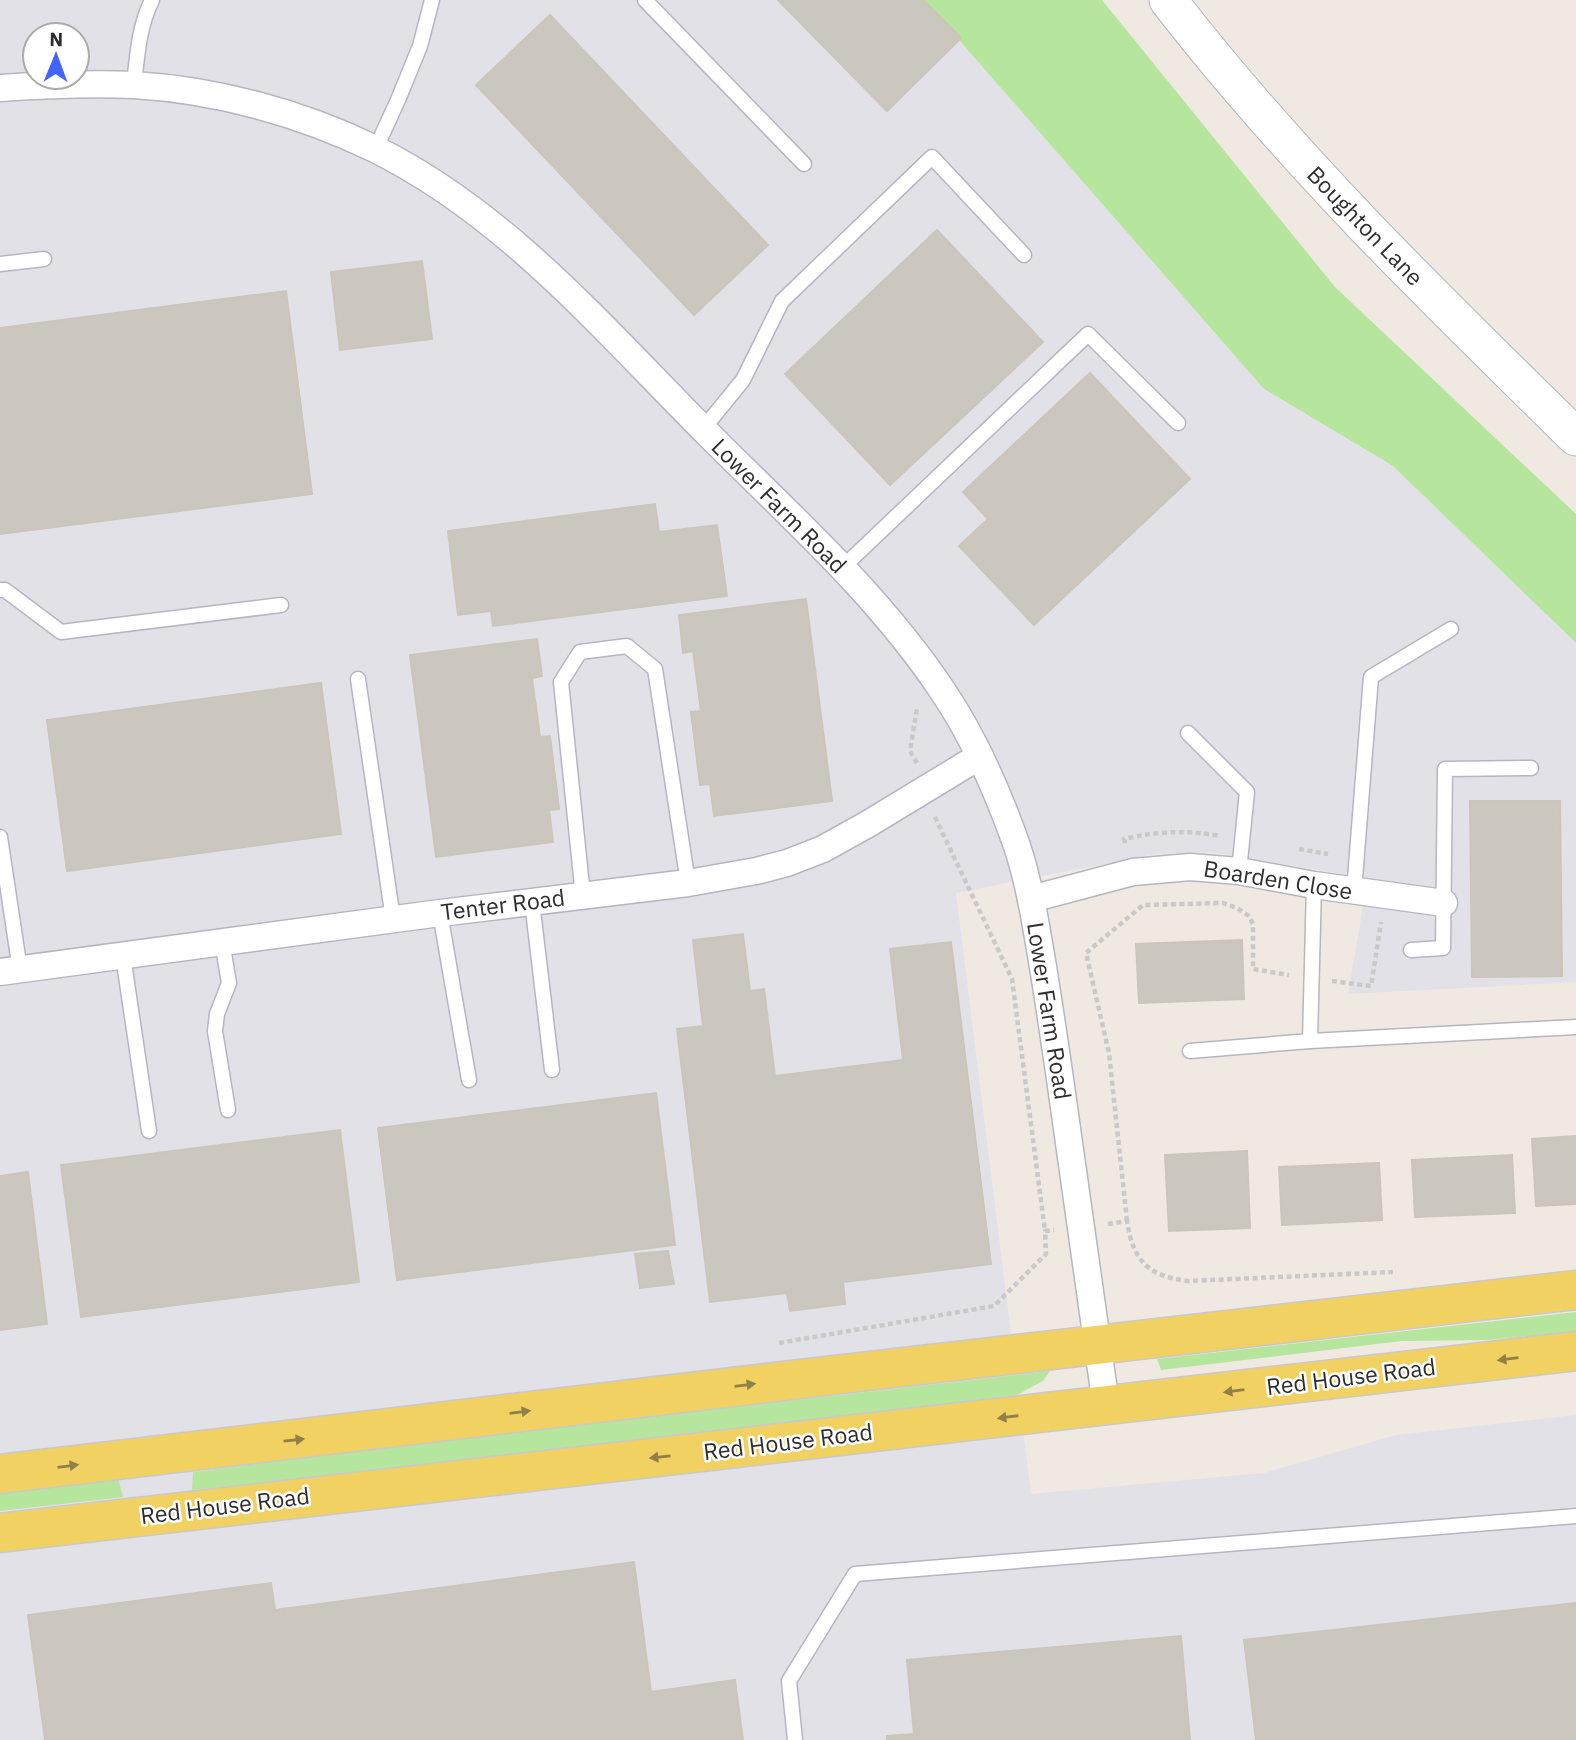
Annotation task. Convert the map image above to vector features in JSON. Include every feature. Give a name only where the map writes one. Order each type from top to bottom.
[{"type":"main road","points":[[0,1474],[1576,1290]]},
{"type":"main road","name":"Red House Road","points":[[0,1533],[1576,1351]]},
{"type":"street","name":"Boughton Lane","points":[[1168,0],[1208,51],[1319,180],[1419,284],[1576,437]]},
{"type":"street","name":"Lower Farm Road","points":[[0,88],[135,85],[212,95],[254,104],[330,130],[409,168],[489,221],[562,286],[842,568],[893,624],[937,682],[964,726],[980,756],[1018,850],[1031,899],[1051,1014],[1106,1405]]},
{"type":"street","name":"Tenter Road","points":[[10,971],[393,919],[688,883],[756,871],[788,863],[823,849],[980,756]]},
{"type":"street","name":"Boarden Close","points":[[1031,899],[1133,872],[1190,867],[1239,871],[1314,885],[1444,903]]},
{"type":"lane","points":[[135,85],[138,46],[145,13],[152,0]]},
{"type":"lane","points":[[375,150],[420,46],[432,0]]},
{"type":"lane","points":[[645,0],[804,164]]},
{"type":"lane","points":[[703,429],[743,380],[782,301],[932,157],[1024,255]]},
{"type":"lane","points":[[0,264],[44,259]]},
{"type":"lane","points":[[842,568],[1088,334],[1178,423]]},
{"type":"lane","points":[[0,590],[5,590],[61,632],[281,605]]},
{"type":"lane","points":[[1354,891],[1371,677],[1451,629]]},
{"type":"lane","points":[[583,895],[561,682],[579,652],[627,646],[655,669],[688,883]]},
{"type":"lane","points":[[358,679],[393,919]]},
{"type":"lane","points":[[1188,733],[1247,793],[1239,871]]},
{"type":"lane","points":[[1410,950],[1443,948],[1445,769],[1531,768]]},
{"type":"lane","points":[[0,838],[10,971]]},
{"type":"lane","points":[[1310,1041],[1314,885]]},
{"type":"lane","points":[[532,902],[552,1070]]},
{"type":"lane","points":[[440,913],[469,1080]]},
{"type":"lane","points":[[222,942],[229,983],[217,1014],[215,1031],[228,1110]]},
{"type":"lane","points":[[122,956],[149,1130]]},
{"type":"lane","points":[[1190,1051],[1310,1041],[1576,1027]]},
{"type":"lane","points":[[795,1740],[789,1681],[855,1574],[1576,1516]]},
{"type":"path","points":[[770,1345],[994,1306],[1046,1254],[1012,979],[934,816],[916,759],[910,751],[919,696],[937,682]]},
{"type":"path","points":[[1311,978],[1253,969],[1253,924],[1249,916],[1223,903],[1143,905],[1086,953],[1108,1053],[1130,1240],[1138,1257],[1148,1268],[1172,1279],[1188,1282],[1405,1272]]},
{"type":"path","points":[[1045,1231],[1127,1221]]},
{"type":"shaded area","points":[[0,0],[924,0],[1264,389],[1393,466],[1576,643],[1576,982],[1348,994],[1368,878],[1209,852],[1155,854],[956,893],[1031,1494],[1264,1473],[1396,1435],[1576,1415],[1576,1740],[0,1740]]},
{"type":"green space","points":[[924,0],[1102,0],[1335,287],[1576,514],[1576,643],[1393,466],[1264,389]]},
{"type":"green space","points":[[1576,1312],[1576,1332],[1488,1340],[1402,1341],[1161,1370],[1157,1359]]},
{"type":"green space","points":[[1050,1371],[1043,1381],[1017,1395],[605,1445],[192,1490],[193,1472],[444,1440]]},
{"type":"green space","points":[[118,1478],[123,1497],[0,1511],[0,1494],[7,1489]]},
{"type":"building","points":[[778,0],[923,0],[961,38],[887,111]]},
{"type":"building","points":[[550,15],[768,245],[694,315],[476,85]]},
{"type":"building","points":[[937,230],[1043,342],[890,485],[785,374]]},
{"type":"building","points":[[422,261],[432,339],[340,350],[331,272]]},
{"type":"building","points":[[286,291],[312,494],[0,534],[0,328]]},
{"type":"building","points":[[1090,373],[1190,479],[1034,625],[959,546],[988,519],[963,492]]},
{"type":"building","points":[[655,504],[659,532],[717,525],[727,596],[493,626],[491,611],[458,615],[448,531]]},
{"type":"building","points":[[806,599],[832,801],[714,816],[710,784],[700,785],[691,712],[701,711],[693,651],[683,653],[679,615]]},
{"type":"building","points":[[537,639],[542,676],[532,678],[540,737],[550,736],[559,809],[549,810],[553,842],[436,857],[410,655]]},
{"type":"building","points":[[321,683],[341,834],[67,871],[47,720]]},
{"type":"building","points":[[1470,801],[1560,801],[1562,976],[1472,977]]},
{"type":"building","points":[[743,934],[750,991],[764,989],[775,1076],[903,1060],[890,949],[951,942],[991,1264],[843,1282],[845,1304],[790,1311],[787,1293],[710,1302],[677,1029],[703,1026],[693,940]]},
{"type":"building","points":[[1242,940],[1244,999],[1139,1003],[1136,944]]},
{"type":"building","points":[[656,1093],[675,1245],[397,1280],[378,1128]]},
{"type":"building","points":[[340,1130],[359,1282],[81,1317],[61,1165]]},
{"type":"building","points":[[1576,1136],[1576,1204],[1536,1206],[1532,1139]]},
{"type":"building","points":[[1247,1151],[1250,1228],[1169,1231],[1165,1155]]},
{"type":"building","points":[[1512,1155],[1515,1213],[1415,1217],[1412,1160]]},
{"type":"building","points":[[1379,1163],[1382,1220],[1282,1225],[1279,1167]]},
{"type":"building","points":[[28,1172],[47,1324],[0,1330],[0,1176]]},
{"type":"building","points":[[668,1251],[674,1284],[640,1288],[635,1254]]},
{"type":"building","points":[[634,1562],[651,1692],[735,1680],[743,1740],[45,1740],[28,1615],[271,1583],[275,1610]]},
{"type":"building","points":[[1576,1603],[1576,1740],[1256,1740],[1244,1640]]},
{"type":"building","points":[[1181,1636],[1190,1740],[887,1740],[887,1736],[914,1734],[907,1660]]}]
